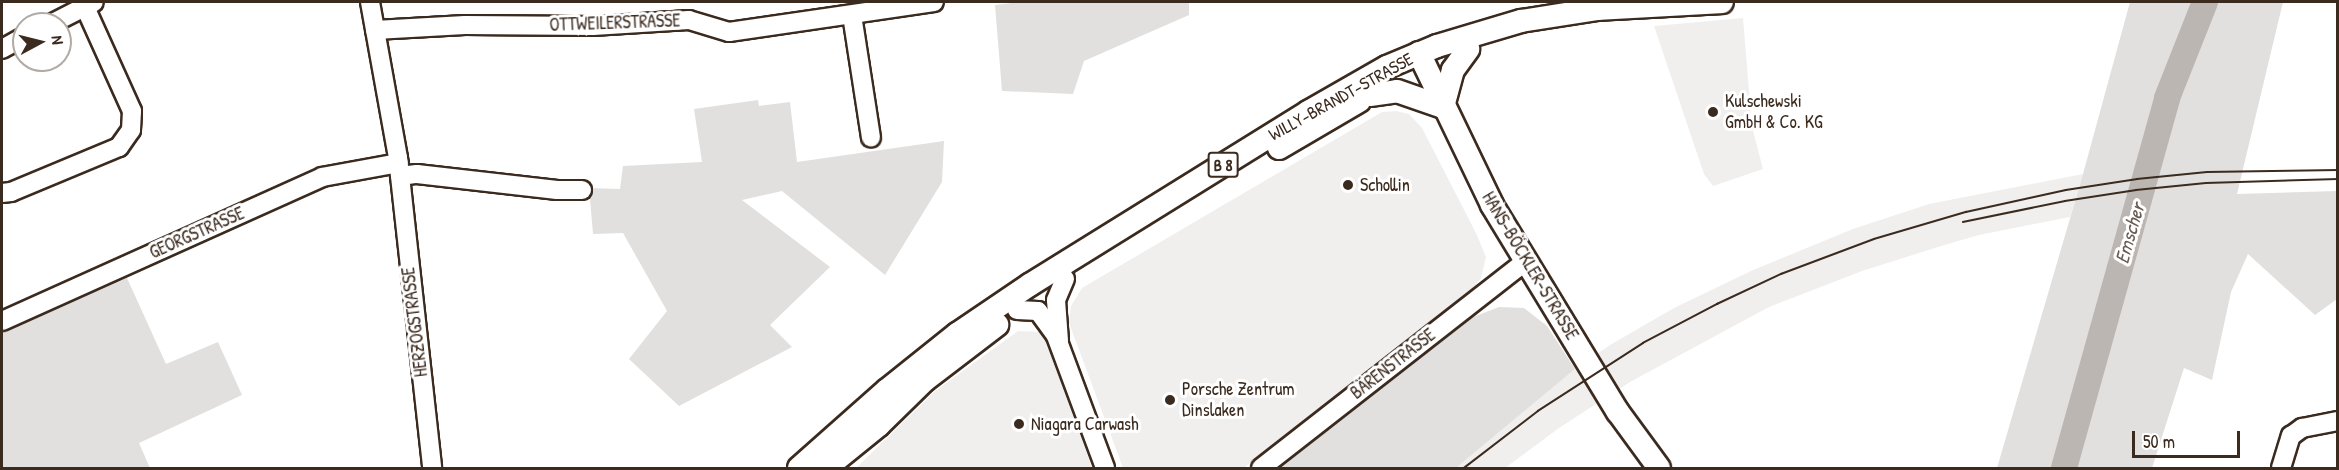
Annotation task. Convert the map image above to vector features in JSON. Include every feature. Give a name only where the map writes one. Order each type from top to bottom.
[{"type":"main road","name":"WILLY-BRANDT-STRASSE","points":[[1017,310],[1370,94],[1422,59],[1521,21],[1598,9],[1722,2]]},
{"type":"main road","name":"B 8","points":[[1467,48],[1512,36],[1698,4]]},
{"type":"main road","name":"WILLY-BRANDT-STRASSE","points":[[876,399],[957,334],[1031,284],[1308,112],[1387,67],[1467,48]]},
{"type":"main road","points":[[1370,94],[1396,91],[1443,107],[1455,65],[1467,48]]},
{"type":"main road","name":"HANS-BÖCKLER-STRASSE","points":[[1422,59],[1492,206],[1618,412],[1659,468]]},
{"type":"main road","name":"B 8","points":[[826,468],[879,424],[925,380],[1017,310]]},
{"type":"main road","name":"B 8","points":[[799,468],[876,399]]},
{"type":"main road","name":"B 8","points":[[811,468],[860,423],[876,399]]},
{"type":"street","name":"HERZOGSTRASSE","points":[[370,2],[399,170],[432,468]]},
{"type":"street","name":"OTTWEILERSTRASSE","points":[[375,30],[465,25],[593,26],[689,20],[729,32],[934,2]]},
{"type":"street","points":[[2,193],[11,192],[119,147],[130,130],[132,111],[90,4],[72,13]]},
{"type":"street","points":[[852,15],[871,138]]},
{"type":"street","points":[[399,170],[557,190],[582,190]]},
{"type":"street","name":"GEORGSTRASSE","points":[[2,321],[322,177],[399,170]]},
{"type":"street","name":"BÄRENSTRASSE","points":[[1261,468],[1526,261]]},
{"type":"street","points":[[1057,339],[1056,300],[1065,279]]},
{"type":"street","points":[[1017,310],[1038,311],[1057,339],[1105,468]]},
{"type":"street","points":[[2281,468],[2291,436],[2302,428],[2337,421]]},
{"type":"shaded area","points":[[1019,2],[1189,2],[1189,15],[1084,61],[1073,94],[1002,91],[995,5]]},
{"type":"shaded area","points":[[2130,2],[2283,2],[2237,194],[2337,191],[2337,299],[2315,315],[2248,254],[2231,292],[2212,380],[2184,368],[2152,468],[1997,468],[2083,174]]},
{"type":"shaded area","points":[[1743,18],[1752,127],[1763,169],[1713,186],[1704,174],[1654,26]]},
{"type":"shaded area","points":[[758,100],[759,106],[790,102],[797,162],[944,141],[942,182],[885,275],[782,191],[742,200],[830,267],[770,325],[792,347],[679,406],[629,359],[667,311],[623,233],[593,234],[589,188],[620,189],[623,166],[702,162],[694,109]]},
{"type":"shaded area","points":[[1396,111],[1409,114],[1422,128],[1476,233],[1486,257],[1481,278],[1466,297],[1244,468],[1123,468],[1069,323],[1071,306],[1082,288],[1382,112]]},
{"type":"shaded area","points":[[2083,174],[2070,217],[1979,235],[1941,246],[1862,271],[1769,307],[1630,382],[1559,428],[1505,468],[1456,468],[1575,369],[1610,345],[1674,308],[1753,270],[1853,229],[1929,204]]},
{"type":"shaded area","points":[[127,278],[166,364],[218,342],[242,395],[139,443],[150,468],[2,468],[2,332]]},
{"type":"shaded area","points":[[1499,307],[1524,308],[1547,326],[1575,369],[1456,468],[1280,468],[1473,317]]},
{"type":"shaded area","points":[[1018,331],[1044,332],[1092,468],[856,468],[934,392]]},
{"type":"waterway","name":"Emscher","points":[[2064,468],[2167,98],[2205,2]]},
{"type":"tram line","points":[[1464,468],[1538,411],[1643,343],[1781,274],[1874,239],[1966,212],[2066,190],[2137,179],[2207,172],[2338,170]]},
{"type":"tram line","points":[[1963,222],[2065,201],[2136,190],[2206,183],[2338,179]]},
{"type":"place","name":"Kulschewski GmbH & Co. KG","points":[[1713,112]]},
{"type":"place","name":"Schollin","points":[[1348,185]]},
{"type":"place","name":"Porsche Zentrum Dinslaken","points":[[1170,400]]},
{"type":"place","name":"Niagara Carwash","points":[[1019,424]]}]
